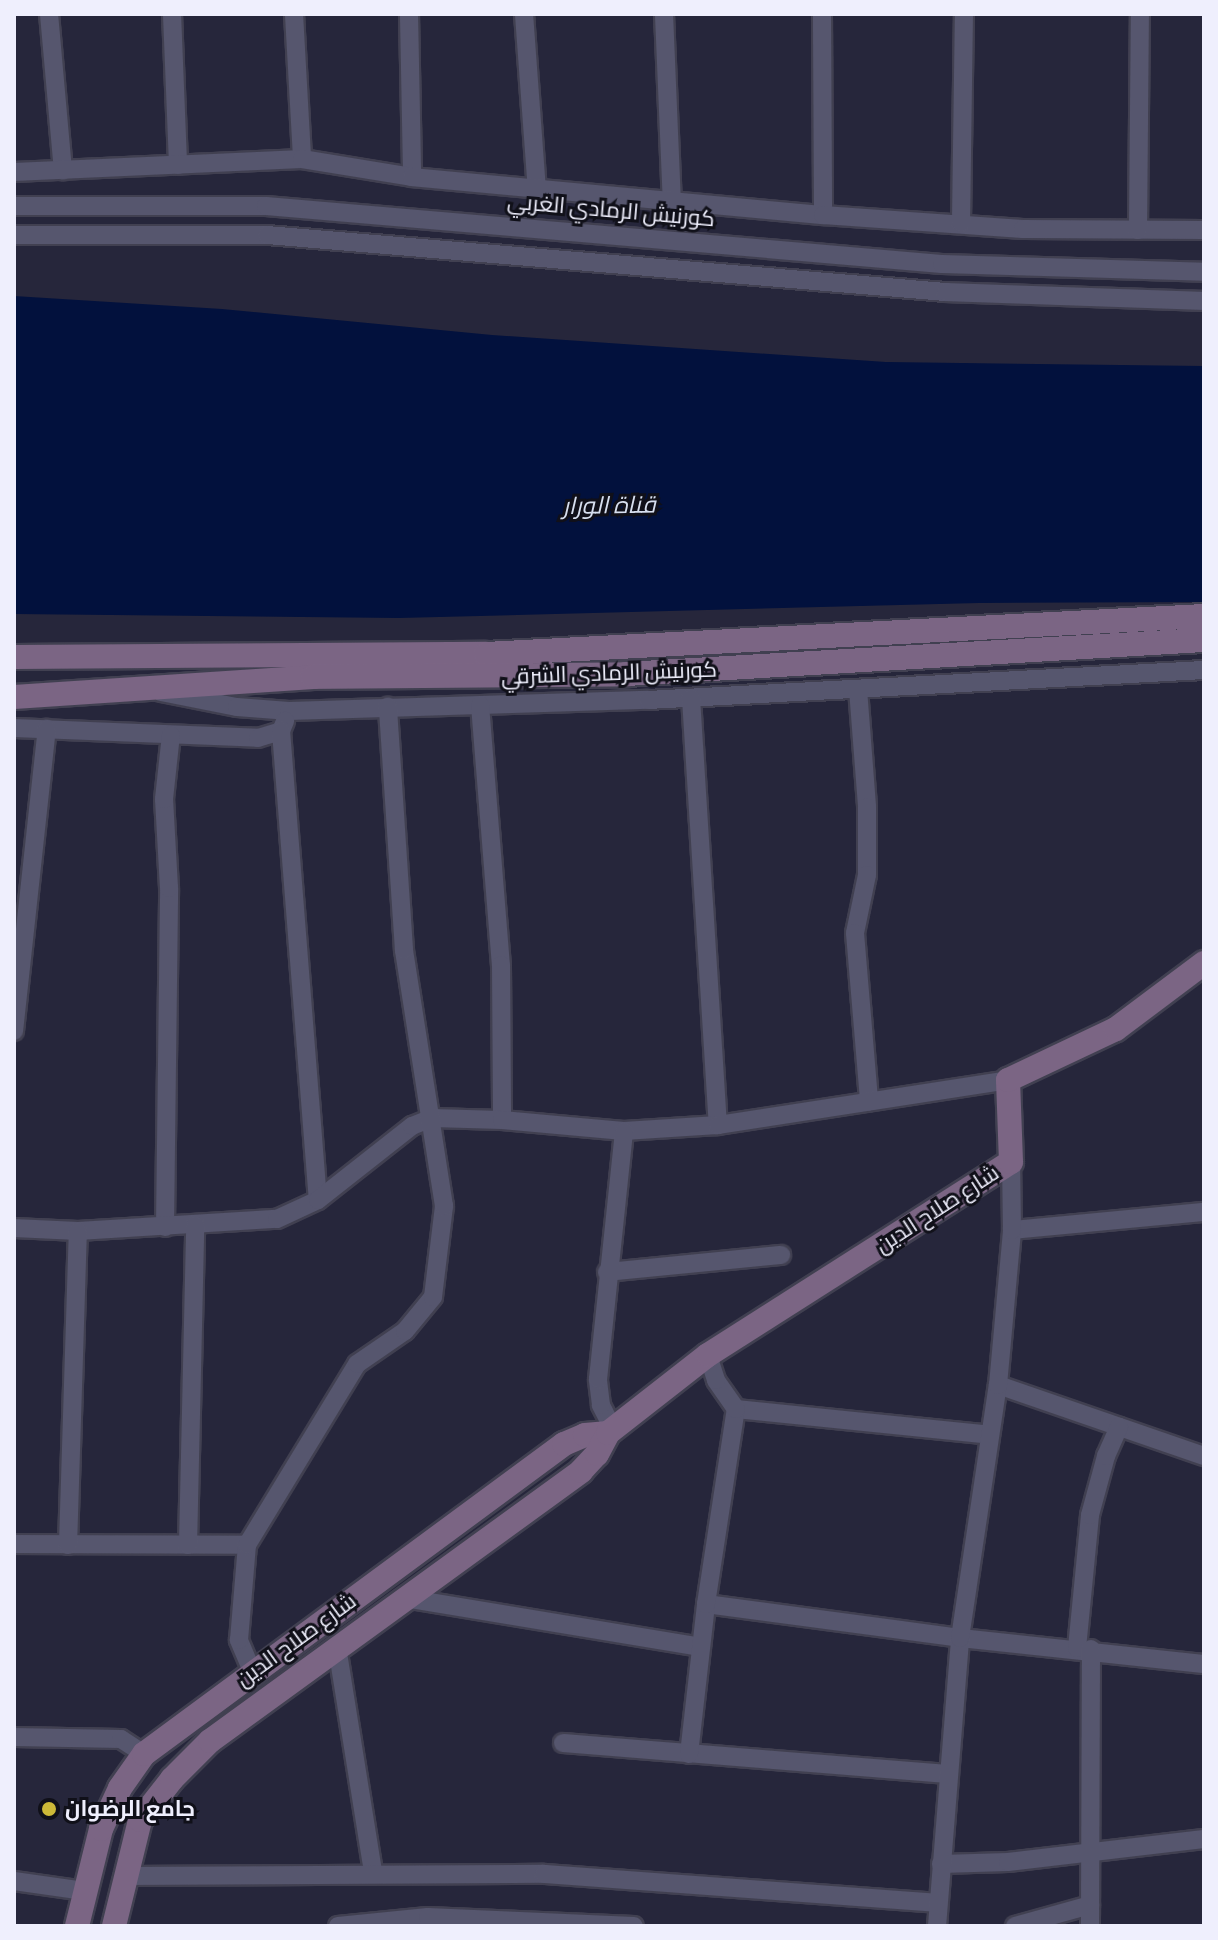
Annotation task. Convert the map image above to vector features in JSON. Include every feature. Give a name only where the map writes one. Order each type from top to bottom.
[{"type":"main road","name":"كورنيش الرمادي الشرقي","points":[[14,657],[486,654],[1204,616]]},
{"type":"main road","name":"كورنيش الرمادي الشرقي","points":[[14,697],[313,677],[626,674],[1204,640]]},
{"type":"main road","points":[[1008,1080],[1116,1029],[1204,963]]},
{"type":"main road","name":"شارع صلاح الدين","points":[[114,1926],[140,1820],[172,1779],[210,1741],[581,1471],[597,1454],[610,1431],[708,1355],[1011,1162],[1008,1080]]},
{"type":"main road","name":"شارع صلاح الدين","points":[[77,1926],[101,1829],[120,1788],[144,1754],[252,1671],[564,1444],[585,1435],[610,1431]]},
{"type":"street","points":[[49,14],[63,170]]},
{"type":"street","points":[[172,14],[178,165]]},
{"type":"street","points":[[294,14],[302,159]]},
{"type":"street","points":[[409,14],[412,177]]},
{"type":"street","points":[[524,14],[537,189]]},
{"type":"street","points":[[664,14],[672,202]]},
{"type":"street","points":[[822,14],[823,215]]},
{"type":"street","points":[[961,223],[964,14]]},
{"type":"street","points":[[1138,230],[1140,14]]},
{"type":"street","points":[[14,172],[302,159],[412,177],[823,215],[1023,229],[1204,230]]},
{"type":"street","name":"كورنيش الرمادي الغربي","points":[[14,206],[266,206],[942,264],[1204,272]]},
{"type":"street","points":[[494,252],[495,224]]},
{"type":"street","points":[[14,235],[267,235],[946,292],[1204,301]]},
{"type":"street","points":[[147,688],[205,702],[289,711],[691,698],[1204,670]]},
{"type":"street","points":[[858,689],[867,807],[867,875],[855,933],[869,1101]]},
{"type":"street","points":[[691,698],[718,1125]]},
{"type":"street","points":[[480,705],[501,965],[502,1120]]},
{"type":"street","points":[[252,1671],[239,1640],[247,1545],[357,1364],[405,1331],[433,1297],[444,1206],[404,950],[388,707]]},
{"type":"street","points":[[289,711],[281,731],[318,1200]]},
{"type":"street","points":[[14,728],[258,738],[281,731]]},
{"type":"street","points":[[14,1031],[47,729]]},
{"type":"street","points":[[165,1227],[169,888],[164,799],[171,735]]},
{"type":"street","points":[[14,1228],[78,1231],[277,1219],[318,1200],[412,1126],[432,1118],[502,1120],[624,1131],[718,1125],[1008,1080]]},
{"type":"street","points":[[610,1431],[601,1405],[598,1379],[624,1131]]},
{"type":"street","points":[[124,1876],[373,1872],[544,1874],[937,1915],[960,1638],[998,1385],[1012,1230],[1011,1162]]},
{"type":"street","points":[[1012,1230],[1204,1212]]},
{"type":"street","points":[[188,1545],[195,1225]]},
{"type":"street","points":[[68,1545],[78,1231]]},
{"type":"street","points":[[607,1272],[781,1255]]},
{"type":"street","points":[[689,1754],[706,1604],[736,1409],[716,1380],[708,1355]]},
{"type":"street","points":[[998,1385],[1204,1456]]},
{"type":"street","points":[[736,1409],[990,1435]]},
{"type":"street","points":[[1090,1926],[1084,1649],[1090,1515],[1106,1456],[1119,1427]]},
{"type":"street","points":[[14,1544],[247,1545]]},
{"type":"street","points":[[405,1598],[701,1647]]},
{"type":"street","points":[[706,1604],[960,1638],[1204,1664]]},
{"type":"street","points":[[337,1647],[373,1872]]},
{"type":"street","points":[[14,1737],[121,1739],[144,1754]]},
{"type":"street","points":[[563,1743],[948,1774]]},
{"type":"street","points":[[941,1864],[1090,1861],[1204,1839]]},
{"type":"street","points":[[14,1881],[84,1891]]},
{"type":"street","points":[[1015,1926],[1090,1899]]},
{"type":"street","points":[[338,1926],[428,1917],[634,1926]]},
{"type":"water","name":"قناة الورار","points":[[14,296],[222,309],[492,335],[886,362],[1204,366],[1204,602],[979,603],[399,618],[14,614]]},
{"type":"place","name":"جامع الرضوان","points":[[49,1809]]}]
